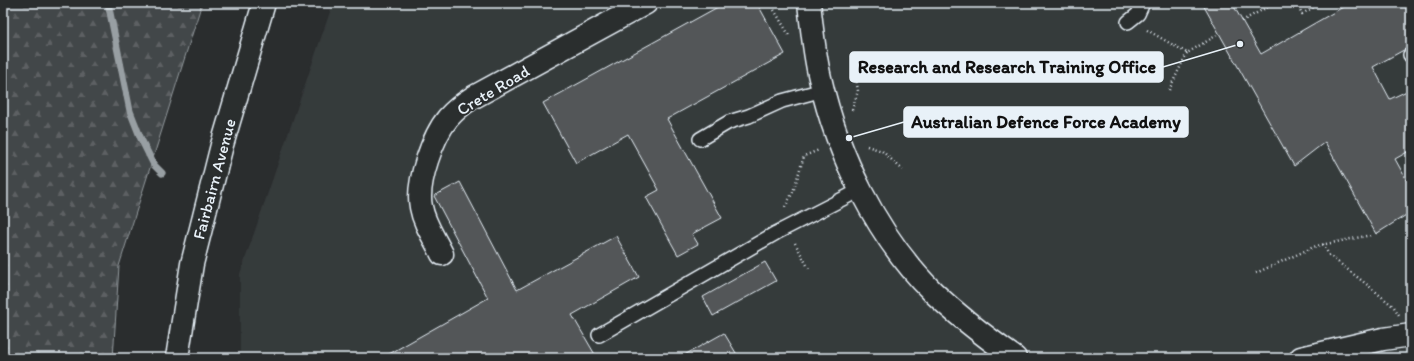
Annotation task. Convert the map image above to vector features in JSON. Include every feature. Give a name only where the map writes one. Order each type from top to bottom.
[{"type":"street","name":"Fairbairn Avenue","points":[[177,358],[192,264],[222,145],[264,3]]},
{"type":"street","name":"Crete Road","points":[[442,254],[424,219],[420,196],[422,180],[430,154],[440,130],[448,118],[472,98],[646,3]]},
{"type":"street","points":[[809,3],[813,47],[823,90],[840,141],[860,190],[880,226],[899,252],[932,291],[964,319],[1015,358]]},
{"type":"street","points":[[1301,358],[1383,339],[1407,336]]},
{"type":"lane","points":[[1128,22],[1138,14],[1143,3]]},
{"type":"lane","points":[[700,139],[729,122],[749,116],[782,101],[823,90]]},
{"type":"lane","points":[[599,335],[786,227],[860,190]]},
{"type":"path","points":[[770,3],[789,36]]},
{"type":"path","points":[[1242,21],[1276,3]]},
{"type":"path","points":[[1296,3],[1302,14],[1321,3]]},
{"type":"path","points":[[1142,26],[1188,53]]},
{"type":"path","points":[[1169,90],[1188,53],[1219,34]]},
{"type":"path","points":[[852,115],[858,91],[855,70]]},
{"type":"path","points":[[809,269],[780,215],[793,192],[804,156],[859,134],[866,146],[882,151],[904,170]]},
{"type":"path","points":[[1256,273],[1302,251],[1323,244],[1371,235]]},
{"type":"path","points":[[1323,244],[1329,255],[1394,307],[1399,315],[1407,336]]},
{"type":"shaded area","points":[[333,3],[1411,3],[1411,358],[240,358],[240,274]]},
{"type":"green space","points":[[3,3],[202,3],[119,266],[113,358],[3,358]]},
{"type":"building","points":[[725,3],[757,3],[785,54],[667,119],[722,218],[692,234],[698,244],[678,255],[646,197],[659,190],[628,134],[576,163],[543,103]]},
{"type":"building","points":[[1202,3],[1232,3],[1261,54],[1350,3],[1411,3],[1411,46],[1373,67],[1390,99],[1411,89],[1411,150],[1395,159],[1411,188],[1411,212],[1376,234],[1325,142],[1294,166]]},
{"type":"building","points":[[460,182],[517,290],[616,236],[639,277],[572,315],[597,358],[382,358],[488,298],[434,196]]},
{"type":"building","points":[[765,262],[776,281],[713,316],[703,297]]},
{"type":"building","points":[[724,333],[739,358],[679,358]]},
{"type":"waterway","points":[[108,3],[130,111],[141,139],[154,165],[162,173]]},
{"type":"place","name":"Research and Research Training Office","points":[[1240,44]]},
{"type":"place","name":"Australian Defence Force Academy","points":[[849,138]]}]
